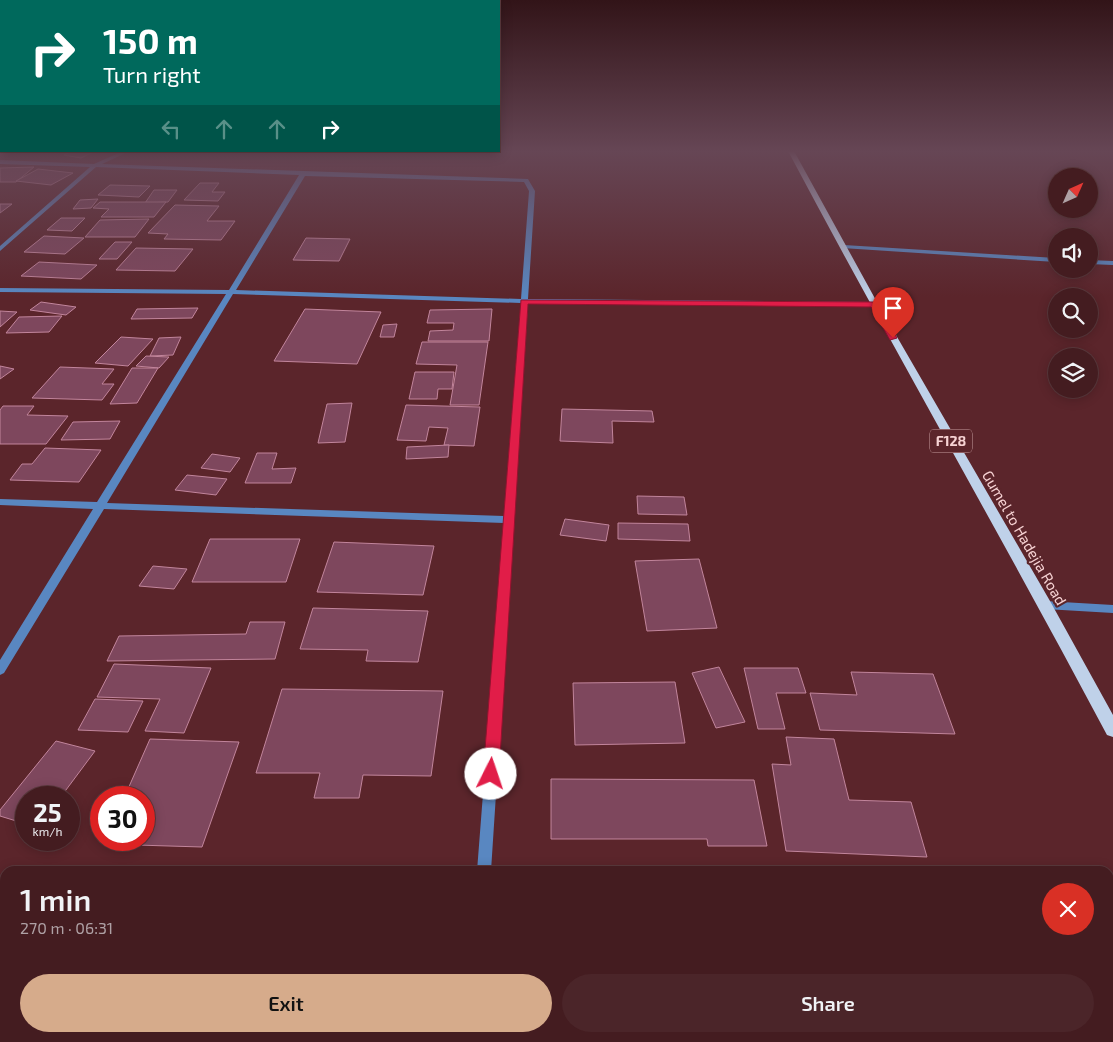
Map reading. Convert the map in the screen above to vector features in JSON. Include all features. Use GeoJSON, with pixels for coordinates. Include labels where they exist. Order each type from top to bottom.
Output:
{"type":"FeatureCollection","features":[{"type":"Feature","properties":{"kind":"main road","name":"Gumel to Hadejia Road"},"geometry":{"type":"LineString","coordinates":[[818,200],[874,304],[1113,730]]}},
{"type":"Feature","properties":{"kind":"street"},"geometry":{"type":"LineString","coordinates":[[0,249],[56,200]]}},
{"type":"Feature","properties":{"kind":"street"},"geometry":{"type":"LineString","coordinates":[[0,670],[287,200]]}},
{"type":"Feature","properties":{"kind":"street"},"geometry":{"type":"LineString","coordinates":[[484,866],[531,200]]}},
{"type":"Feature","properties":{"kind":"street"},"geometry":{"type":"LineString","coordinates":[[844,247],[1048,260]]}},
{"type":"Feature","properties":{"kind":"street"},"geometry":{"type":"LineString","coordinates":[[1098,262],[1113,263]]}},
{"type":"Feature","properties":{"kind":"street"},"geometry":{"type":"LineString","coordinates":[[0,290],[231,292],[524,301],[874,304]]}},
{"type":"Feature","properties":{"kind":"street"},"geometry":{"type":"LineString","coordinates":[[0,502],[509,520]]}},
{"type":"Feature","properties":{"kind":"street"},"geometry":{"type":"LineString","coordinates":[[1044,605],[1113,609]]}},
{"type":"Feature","properties":{"kind":"building"},"geometry":{"type":"Polygon","coordinates":[[[80,200],[98,200],[91,208],[73,209],[80,200]]]}},
{"type":"Feature","properties":{"kind":"building"},"geometry":{"type":"Polygon","coordinates":[[[147,200],[170,200],[168,202],[145,203],[147,200]]]}},
{"type":"Feature","properties":{"kind":"building"},"geometry":{"type":"Polygon","coordinates":[[[184,200],[219,200],[218,201],[184,200]]]}},
{"type":"Feature","properties":{"kind":"building"},"geometry":{"type":"Polygon","coordinates":[[[100,202],[166,202],[154,217],[101,217],[109,209],[93,208],[100,202]]]}},
{"type":"Feature","properties":{"kind":"building"},"geometry":{"type":"Polygon","coordinates":[[[0,204],[12,204],[0,213],[0,204]]]}},
{"type":"Feature","properties":{"kind":"building"},"geometry":{"type":"Polygon","coordinates":[[[175,205],[219,206],[207,221],[235,221],[221,240],[164,239],[168,234],[148,233],[175,205]]]}},
{"type":"Feature","properties":{"kind":"building"},"geometry":{"type":"Polygon","coordinates":[[[61,218],[85,218],[72,231],[47,230],[61,218]]]}},
{"type":"Feature","properties":{"kind":"building"},"geometry":{"type":"Polygon","coordinates":[[[149,219],[135,237],[85,237],[100,220],[149,219]]]}},
{"type":"Feature","properties":{"kind":"building"},"geometry":{"type":"Polygon","coordinates":[[[44,236],[84,238],[65,254],[24,252],[44,236]]]}},
{"type":"Feature","properties":{"kind":"building"},"geometry":{"type":"Polygon","coordinates":[[[306,238],[350,239],[339,261],[293,260],[306,238]]]}},
{"type":"Feature","properties":{"kind":"building"},"geometry":{"type":"Polygon","coordinates":[[[115,242],[132,242],[117,259],[99,259],[115,242]]]}},
{"type":"Feature","properties":{"kind":"building"},"geometry":{"type":"Polygon","coordinates":[[[136,248],[193,249],[175,271],[116,270],[136,248]]]}},
{"type":"Feature","properties":{"kind":"building"},"geometry":{"type":"Polygon","coordinates":[[[39,262],[97,265],[81,279],[21,276],[39,262]]]}},
{"type":"Feature","properties":{"kind":"building"},"geometry":{"type":"Polygon","coordinates":[[[41,302],[76,307],[66,315],[30,310],[41,302]]]}},
{"type":"Feature","properties":{"kind":"building"},"geometry":{"type":"Polygon","coordinates":[[[198,308],[192,318],[131,319],[137,309],[198,308]]]}},
{"type":"Feature","properties":{"kind":"building"},"geometry":{"type":"Polygon","coordinates":[[[305,309],[381,312],[357,364],[274,361],[305,309]]]}},
{"type":"Feature","properties":{"kind":"building"},"geometry":{"type":"Polygon","coordinates":[[[492,309],[489,341],[428,341],[430,331],[453,330],[454,323],[427,323],[430,310],[492,309]]]}},
{"type":"Feature","properties":{"kind":"building"},"geometry":{"type":"Polygon","coordinates":[[[0,311],[17,312],[0,327],[0,311]]]}},
{"type":"Feature","properties":{"kind":"building"},"geometry":{"type":"Polygon","coordinates":[[[62,316],[49,332],[6,333],[19,317],[62,316]]]}},
{"type":"Feature","properties":{"kind":"building"},"geometry":{"type":"Polygon","coordinates":[[[397,324],[394,337],[380,337],[383,325],[397,324]]]}},
{"type":"Feature","properties":{"kind":"building"},"geometry":{"type":"Polygon","coordinates":[[[121,337],[153,339],[128,366],[95,363],[121,337]]]}},
{"type":"Feature","properties":{"kind":"building"},"geometry":{"type":"Polygon","coordinates":[[[181,337],[173,355],[150,356],[159,338],[181,337]]]}},
{"type":"Feature","properties":{"kind":"building"},"geometry":{"type":"Polygon","coordinates":[[[422,342],[488,342],[479,405],[450,405],[457,365],[416,364],[422,342]]]}},
{"type":"Feature","properties":{"kind":"building"},"geometry":{"type":"Polygon","coordinates":[[[146,356],[169,357],[159,368],[136,366],[146,356]]]}},
{"type":"Feature","properties":{"kind":"building"},"geometry":{"type":"Polygon","coordinates":[[[0,366],[14,369],[0,379],[0,366]]]}},
{"type":"Feature","properties":{"kind":"building"},"geometry":{"type":"Polygon","coordinates":[[[60,367],[114,369],[102,384],[114,384],[102,400],[32,398],[60,367]]]}},
{"type":"Feature","properties":{"kind":"building"},"geometry":{"type":"Polygon","coordinates":[[[132,368],[158,368],[137,403],[110,404],[132,368]]]}},
{"type":"Feature","properties":{"kind":"building"},"geometry":{"type":"Polygon","coordinates":[[[415,372],[454,372],[452,389],[438,389],[437,399],[409,399],[415,372]]]}},
{"type":"Feature","properties":{"kind":"building"},"geometry":{"type":"Polygon","coordinates":[[[352,403],[345,442],[318,443],[327,404],[352,403]]]}},
{"type":"Feature","properties":{"kind":"building"},"geometry":{"type":"Polygon","coordinates":[[[406,405],[480,407],[474,446],[444,445],[448,428],[429,427],[426,441],[397,440],[406,405]]]}},
{"type":"Feature","properties":{"kind":"building"},"geometry":{"type":"Polygon","coordinates":[[[3,406],[34,406],[27,415],[68,416],[46,444],[0,444],[0,410],[3,406]]]}},
{"type":"Feature","properties":{"kind":"building"},"geometry":{"type":"Polygon","coordinates":[[[562,409],[652,411],[654,422],[612,421],[613,443],[560,441],[562,409]]]}},
{"type":"Feature","properties":{"kind":"building"},"geometry":{"type":"Polygon","coordinates":[[[120,421],[110,439],[61,440],[73,422],[120,421]]]}},
{"type":"Feature","properties":{"kind":"building"},"geometry":{"type":"Polygon","coordinates":[[[449,445],[448,457],[406,459],[407,447],[449,445]]]}},
{"type":"Feature","properties":{"kind":"building"},"geometry":{"type":"Polygon","coordinates":[[[45,448],[101,450],[79,482],[10,480],[22,464],[32,464],[45,448]]]}},
{"type":"Feature","properties":{"kind":"building"},"geometry":{"type":"Polygon","coordinates":[[[257,453],[277,453],[272,469],[296,468],[291,483],[245,483],[257,453]]]}},
{"type":"Feature","properties":{"kind":"building"},"geometry":{"type":"Polygon","coordinates":[[[212,454],[240,458],[230,472],[201,468],[212,454]]]}},
{"type":"Feature","properties":{"kind":"building"},"geometry":{"type":"Polygon","coordinates":[[[187,475],[227,479],[216,495],[175,490],[187,475]]]}},
{"type":"Feature","properties":{"kind":"building"},"geometry":{"type":"Polygon","coordinates":[[[637,496],[684,497],[687,515],[638,514],[637,496]]]}},
{"type":"Feature","properties":{"kind":"building"},"geometry":{"type":"Polygon","coordinates":[[[565,519],[609,525],[606,541],[560,535],[565,519]]]}},
{"type":"Feature","properties":{"kind":"building"},"geometry":{"type":"Polygon","coordinates":[[[618,523],[688,524],[690,541],[618,539],[618,523]]]}},
{"type":"Feature","properties":{"kind":"building"},"geometry":{"type":"Polygon","coordinates":[[[210,539],[300,539],[286,582],[192,582],[210,539]]]}},
{"type":"Feature","properties":{"kind":"building"},"geometry":{"type":"Polygon","coordinates":[[[334,542],[434,546],[423,595],[317,592],[334,542]]]}},
{"type":"Feature","properties":{"kind":"building"},"geometry":{"type":"Polygon","coordinates":[[[699,559],[717,628],[647,631],[635,561],[699,559]]]}},
{"type":"Feature","properties":{"kind":"building"},"geometry":{"type":"Polygon","coordinates":[[[153,566],[187,569],[174,589],[139,586],[153,566]]]}},
{"type":"Feature","properties":{"kind":"building"},"geometry":{"type":"Polygon","coordinates":[[[313,608],[428,611],[418,662],[366,661],[368,650],[300,649],[313,608]]]}},
{"type":"Feature","properties":{"kind":"building"},"geometry":{"type":"Polygon","coordinates":[[[250,622],[285,622],[275,659],[107,661],[119,636],[246,634],[250,622]]]}},
{"type":"Feature","properties":{"kind":"building"},"geometry":{"type":"Polygon","coordinates":[[[114,664],[211,668],[184,733],[145,731],[160,699],[97,697],[114,664]]]}},
{"type":"Feature","properties":{"kind":"building"},"geometry":{"type":"Polygon","coordinates":[[[719,667],[745,722],[716,728],[692,673],[719,667]]]}},
{"type":"Feature","properties":{"kind":"building"},"geometry":{"type":"Polygon","coordinates":[[[744,668],[798,668],[806,693],[776,693],[785,729],[758,729],[744,668]]]}},
{"type":"Feature","properties":{"kind":"building"},"geometry":{"type":"Polygon","coordinates":[[[851,672],[933,674],[955,734],[820,730],[810,693],[857,695],[851,672]]]}},
{"type":"Feature","properties":{"kind":"building"},"geometry":{"type":"Polygon","coordinates":[[[675,682],[685,743],[575,745],[573,683],[675,682]]]}},
{"type":"Feature","properties":{"kind":"building"},"geometry":{"type":"Polygon","coordinates":[[[282,689],[443,691],[431,776],[363,775],[359,798],[314,798],[320,773],[256,773],[282,689]]]}},
{"type":"Feature","properties":{"kind":"building"},"geometry":{"type":"Polygon","coordinates":[[[95,699],[143,701],[128,732],[78,730],[95,699]]]}},
{"type":"Feature","properties":{"kind":"building"},"geometry":{"type":"Polygon","coordinates":[[[786,737],[834,739],[849,800],[911,802],[927,857],[786,851],[772,764],[791,765],[786,737]]]}},
{"type":"Feature","properties":{"kind":"building"},"geometry":{"type":"Polygon","coordinates":[[[150,739],[239,742],[202,847],[155,846],[155,786],[129,786],[150,739]]]}},
{"type":"Feature","properties":{"kind":"building"},"geometry":{"type":"Polygon","coordinates":[[[56,741],[95,751],[69,786],[19,786],[56,741]]]}},
{"type":"Feature","properties":{"kind":"building"},"geometry":{"type":"Polygon","coordinates":[[[551,779],[754,780],[767,846],[708,846],[707,839],[551,839],[551,779]]]}},
{"type":"Feature","properties":{"kind":"building"},"geometry":{"type":"Polygon","coordinates":[[[15,792],[15,821],[0,816],[0,810],[15,792]]]}},
{"type":"Feature","properties":{"kind":"route"},"geometry":{"type":"LineString","coordinates":[[491,774],[524,301],[874,304],[893,338]]}}]}
